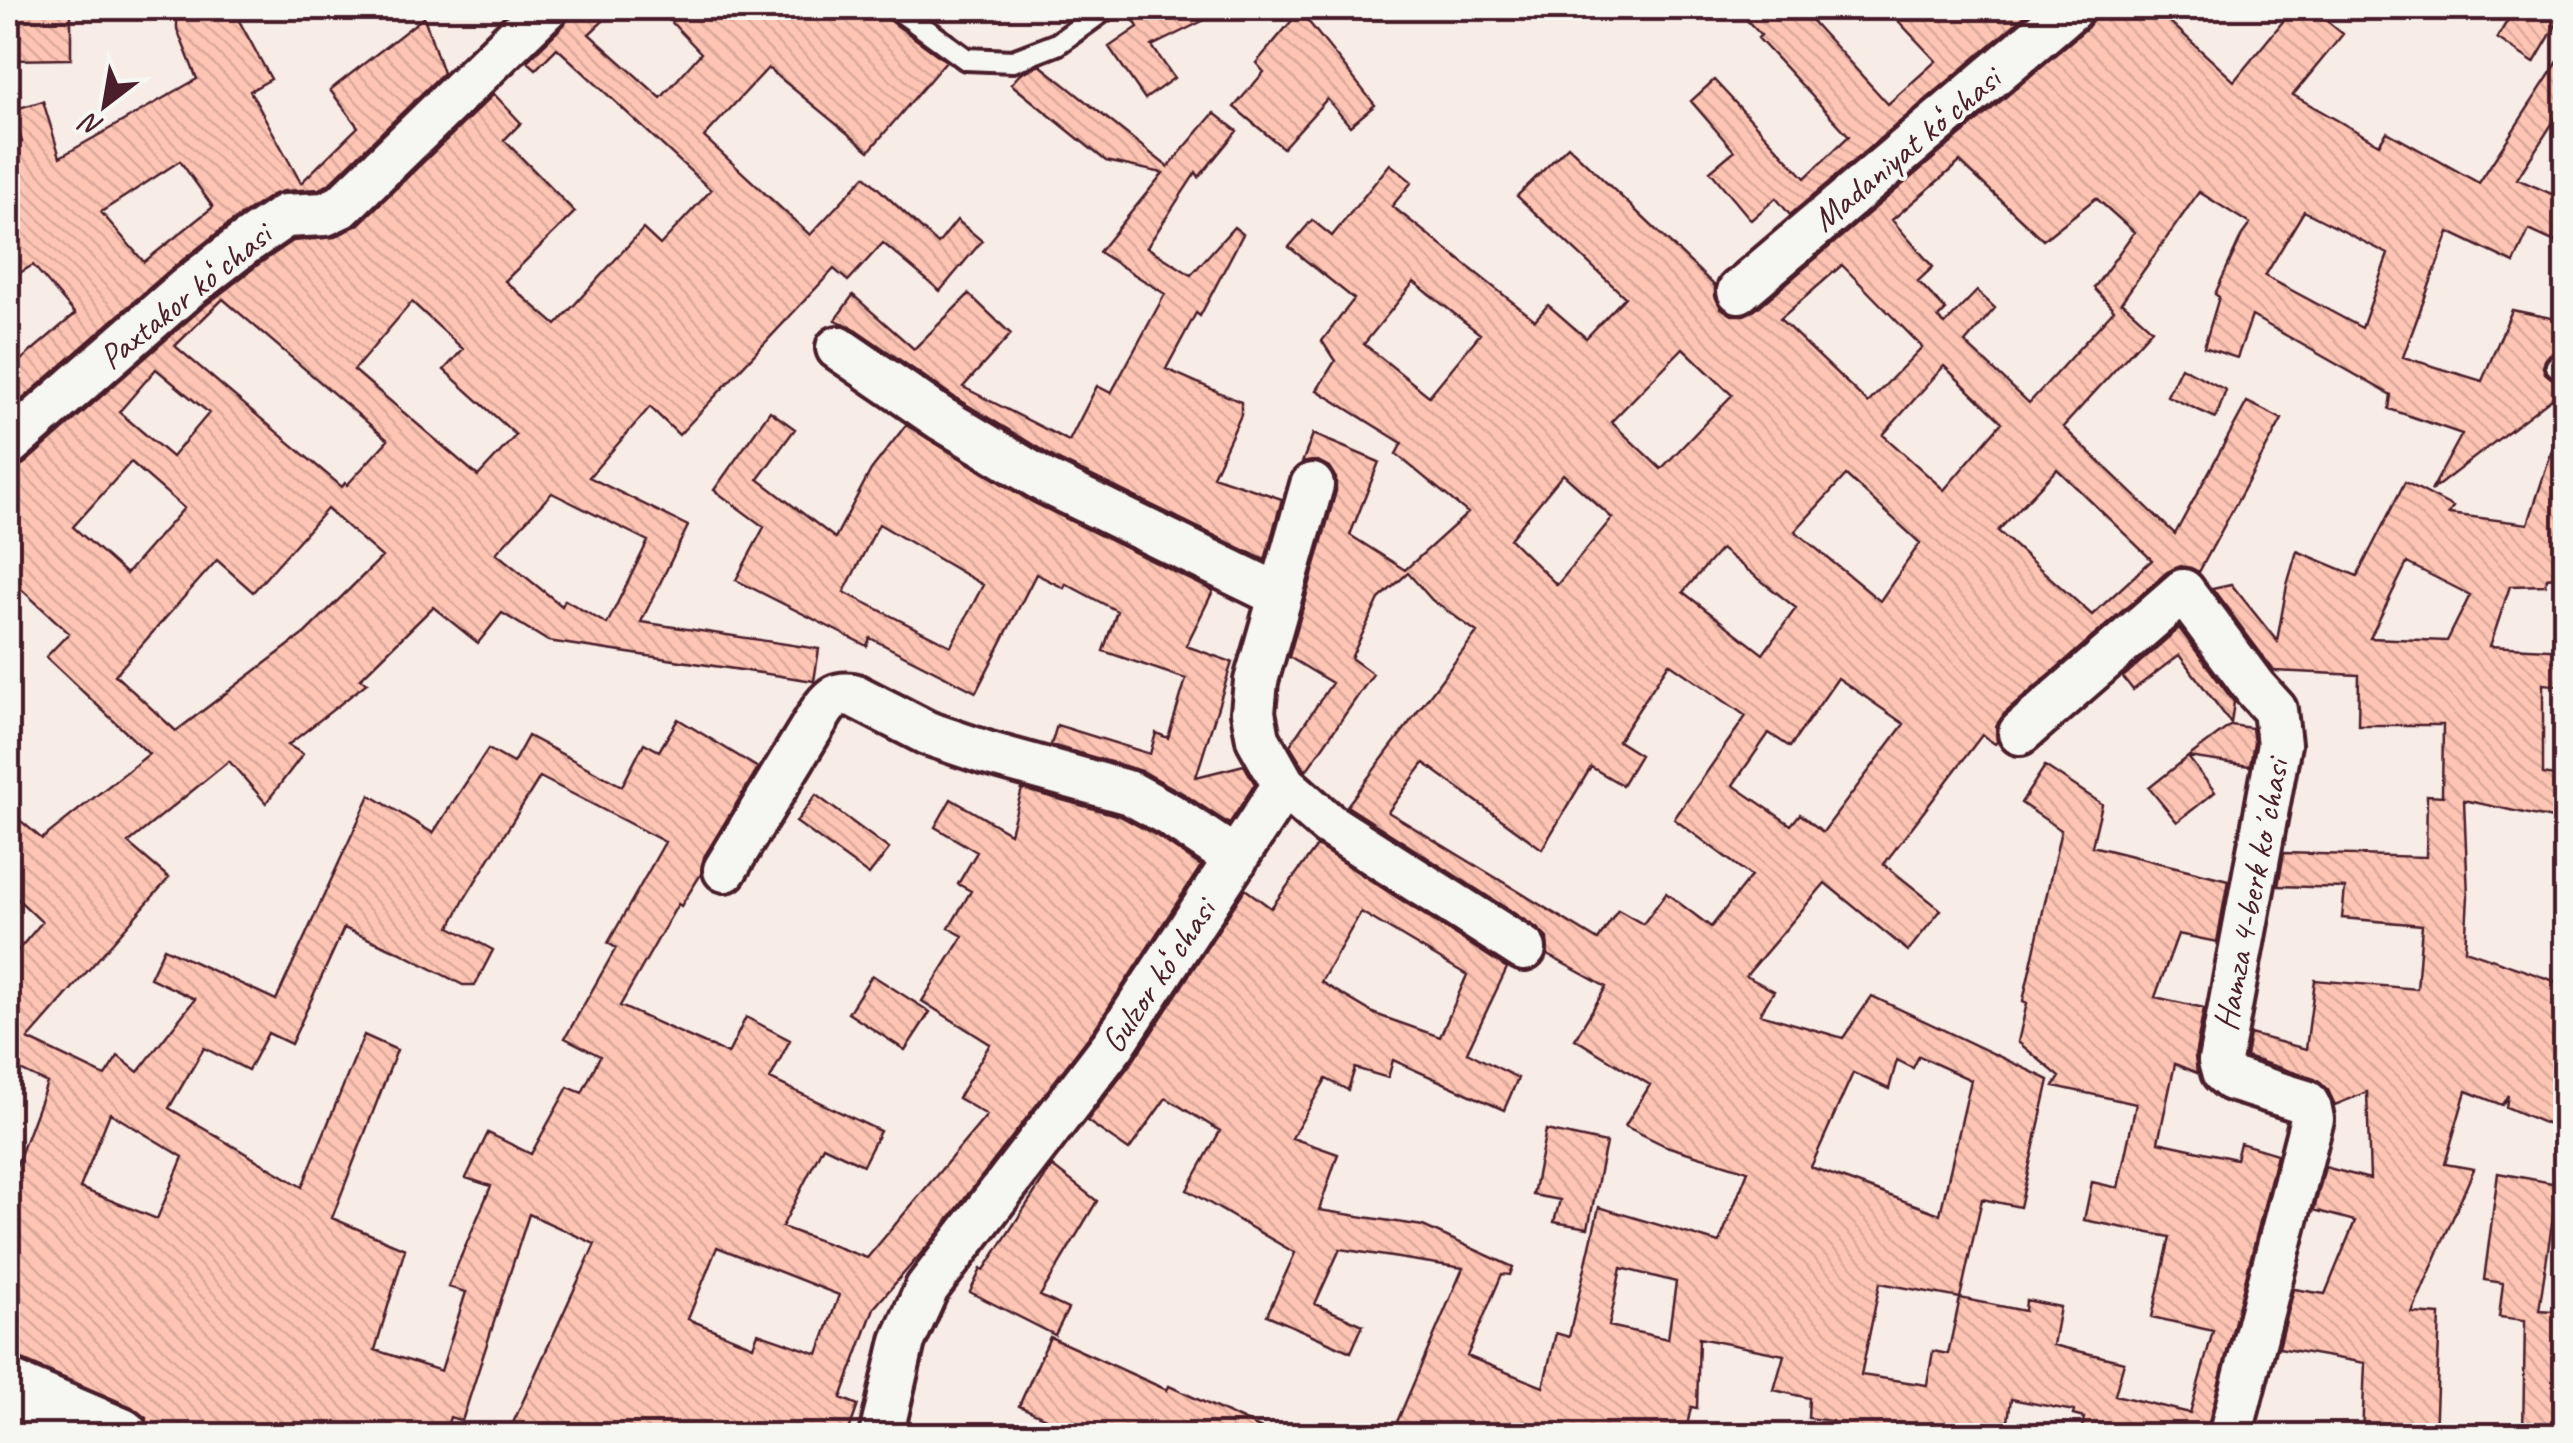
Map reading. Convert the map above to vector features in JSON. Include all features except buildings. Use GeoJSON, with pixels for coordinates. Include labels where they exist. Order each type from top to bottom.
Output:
{"type":"FeatureCollection","features":[{"type":"Feature","properties":{"kind":"street","name":"Paxtakor koʻchasi"},"geometry":{"type":"LineString","coordinates":[[8,445],[186,289],[244,244],[285,216],[325,214],[342,206],[546,8]]}},
{"type":"Feature","properties":{"kind":"street","name":"Madaniyat koʻchasi"},"geometry":{"type":"LineString","coordinates":[[1739,291],[2072,8]]}},
{"type":"Feature","properties":{"kind":"street"},"geometry":{"type":"LineString","coordinates":[[838,348],[940,418],[1044,480],[1279,594]]}},
{"type":"Feature","properties":{"kind":"street"},"geometry":{"type":"LineString","coordinates":[[1312,485],[1256,682],[1254,712],[1258,739],[1284,785],[1328,824],[1524,949]]}},
{"type":"Feature","properties":{"kind":"street","name":"Hamza 4-berk koʼchasi"},"geometry":{"type":"LineString","coordinates":[[2020,733],[2183,592],[2276,710],[2280,744],[2220,1061],[2231,1080],[2306,1102],[2312,1120],[2230,1436]]}},
{"type":"Feature","properties":{"kind":"street"},"geometry":{"type":"LineString","coordinates":[[725,870],[822,710],[840,693],[853,695],[956,743],[1130,792],[1236,859]]}},
{"type":"Feature","properties":{"kind":"street","name":"Gulzor koʻchasi"},"geometry":{"type":"LineString","coordinates":[[880,1436],[903,1340],[927,1288],[1114,1044],[1284,785]]}},
{"type":"Feature","properties":{"kind":"street"},"geometry":{"type":"LineString","coordinates":[[8,1388],[120,1436]]}},
{"type":"Feature","properties":{"kind":"lane"},"geometry":{"type":"LineString","coordinates":[[896,8],[966,59],[1013,61],[1057,44],[1107,8]]}}]}
